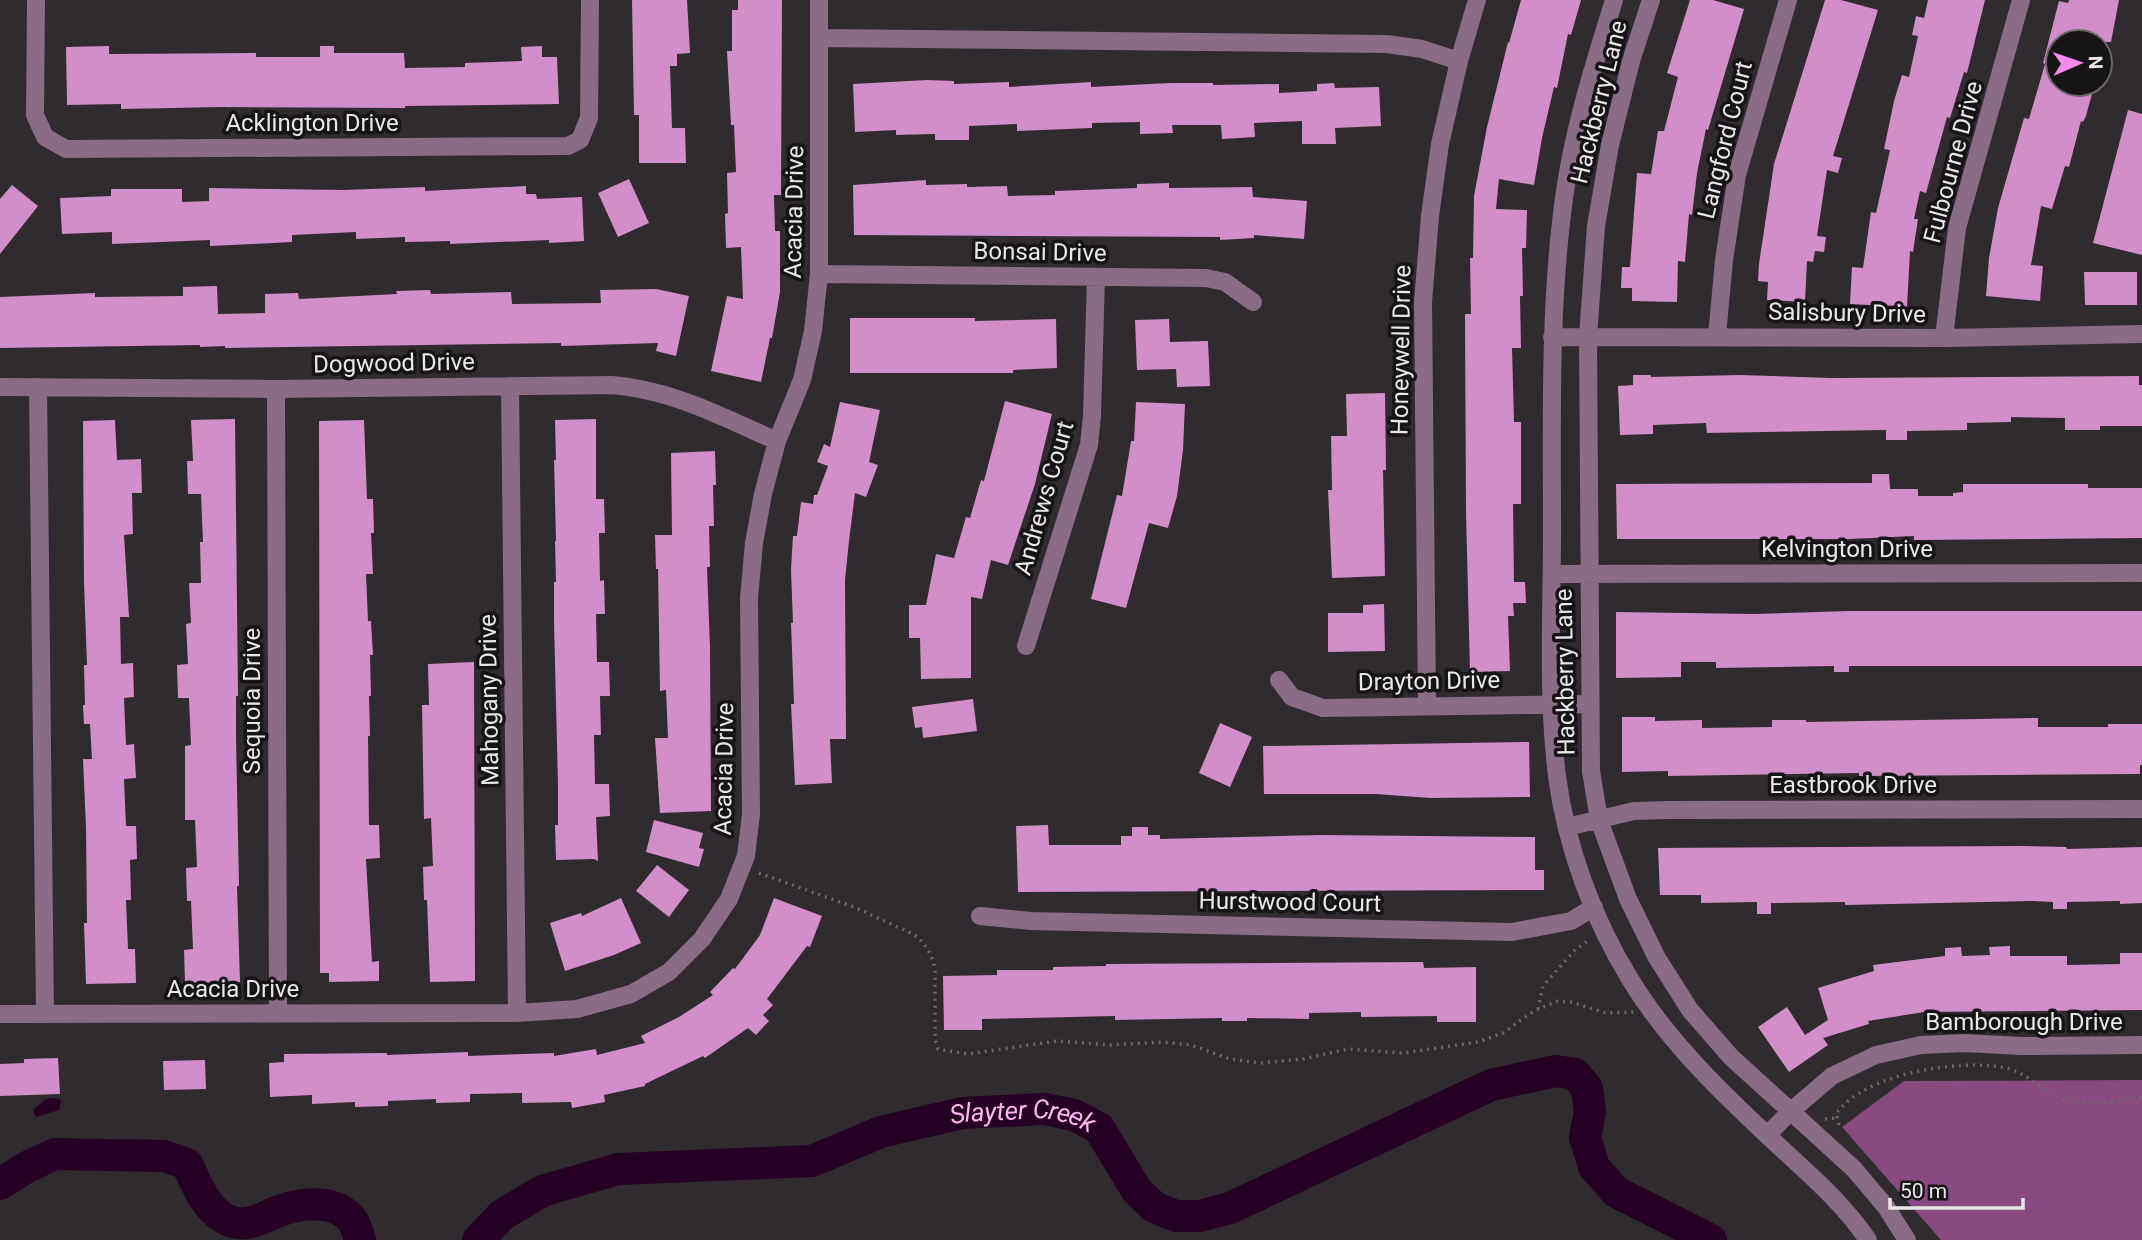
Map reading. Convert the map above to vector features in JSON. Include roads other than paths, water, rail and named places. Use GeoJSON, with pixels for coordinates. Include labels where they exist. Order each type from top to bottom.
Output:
{"type":"FeatureCollection","features":[{"type":"Feature","properties":{"kind":"street","name":"Acklington Drive"},"geometry":{"type":"LineString","coordinates":[[36,0],[36,115],[45,137],[66,149],[568,146],[580,140],[589,118],[590,0]]}},
{"type":"Feature","properties":{"kind":"street","name":"Acacia Drive"},"geometry":{"type":"LineString","coordinates":[[0,1014],[517,1013],[577,1009],[632,994],[669,972],[702,939],[729,899],[746,856],[751,814],[749,598],[754,543],[777,441],[802,380],[813,331],[819,274],[819,0]]}},
{"type":"Feature","properties":{"kind":"street","name":"Honeywell Drive"},"geometry":{"type":"LineString","coordinates":[[1427,706],[1423,302],[1430,216],[1440,144],[1459,61],[1477,0]]}},
{"type":"Feature","properties":{"kind":"street","name":"Hackberry Lane"},"geometry":{"type":"LineString","coordinates":[[1614,0],[1578,125],[1564,197],[1552,337],[1552,704],[1557,775],[1567,827],[1594,907],[1629,977],[1659,1023],[1702,1072],[1829,1192],[1868,1240]]}},
{"type":"Feature","properties":{"kind":"street","name":"Hackberry Lane"},"geometry":{"type":"LineString","coordinates":[[1651,0],[1631,61],[1610,145],[1596,226],[1588,337],[1591,771],[1599,820],[1628,899],[1657,958],[1690,1010],[1731,1057],[1854,1169],[1886,1207],[1907,1240]]}},
{"type":"Feature","properties":{"kind":"street","name":"Langford Court"},"geometry":{"type":"LineString","coordinates":[[1717,336],[1724,260],[1737,175],[1788,0]]}},
{"type":"Feature","properties":{"kind":"street","name":"Fulbourne Drive"},"geometry":{"type":"LineString","coordinates":[[1944,338],[1957,228],[2021,0]]}},
{"type":"Feature","properties":{"kind":"street"},"geometry":{"type":"LineString","coordinates":[[819,37],[1387,44],[1422,49],[1459,61]]}},
{"type":"Feature","properties":{"kind":"street","name":"Bonsai Drive"},"geometry":{"type":"LineString","coordinates":[[819,274],[1206,278],[1225,282],[1254,302]]}},
{"type":"Feature","properties":{"kind":"street","name":"Andrews Court"},"geometry":{"type":"LineString","coordinates":[[1026,646],[1088,445],[1092,416],[1096,277]]}},
{"type":"Feature","properties":{"kind":"street","name":"Salisbury Drive"},"geometry":{"type":"LineString","coordinates":[[1552,337],[1944,338],[2142,334]]}},
{"type":"Feature","properties":{"kind":"street","name":"Dogwood Drive"},"geometry":{"type":"LineString","coordinates":[[0,387],[612,385],[640,387],[672,395],[777,441]]}},
{"type":"Feature","properties":{"kind":"street","name":"Mahogany Drive"},"geometry":{"type":"LineString","coordinates":[[510,386],[517,1013]]}},
{"type":"Feature","properties":{"kind":"street"},"geometry":{"type":"LineString","coordinates":[[38,387],[45,1014]]}},
{"type":"Feature","properties":{"kind":"street","name":"Sequoia Drive"},"geometry":{"type":"LineString","coordinates":[[276,388],[278,1013]]}},
{"type":"Feature","properties":{"kind":"street","name":"Kelvington Drive"},"geometry":{"type":"LineString","coordinates":[[1552,574],[2142,573]]}},
{"type":"Feature","properties":{"kind":"street","name":"Drayton Drive"},"geometry":{"type":"LineString","coordinates":[[1279,680],[1293,697],[1323,708],[1590,704]]}},
{"type":"Feature","properties":{"kind":"street","name":"Eastbrook Drive"},"geometry":{"type":"LineString","coordinates":[[1567,827],[1634,811],[2142,809]]}},
{"type":"Feature","properties":{"kind":"street","name":"Hurstwood Court"},"geometry":{"type":"LineString","coordinates":[[980,916],[1031,921],[1512,932],[1571,921],[1594,907]]}},
{"type":"Feature","properties":{"kind":"street","name":"Bamborough Drive"},"geometry":{"type":"LineString","coordinates":[[1767,1135],[1832,1076],[1876,1055],[1922,1045],[1964,1043],[2021,1046],[2142,1045]]}},
{"type":"Feature","properties":{"kind":"waterway","name":"Slayter Creek"},"geometry":{"type":"LineString","coordinates":[[478,1240],[502,1215],[542,1191],[618,1169],[812,1161],[881,1132],[962,1113],[1044,1109],[1074,1115],[1099,1128],[1137,1191],[1154,1207],[1176,1216],[1200,1216],[1230,1208],[1491,1085],[1556,1071],[1575,1074],[1587,1088],[1590,1112],[1585,1137],[1594,1167],[1616,1192],[1711,1240]]}},
{"type":"Feature","properties":{"kind":"waterway","name":"Slayter Creek"},"geometry":{"type":"LineString","coordinates":[[0,1184],[55,1154],[164,1156],[187,1164],[205,1200],[216,1212],[230,1221],[253,1222],[291,1207],[320,1204],[346,1214],[353,1222],[360,1240]]}}]}
